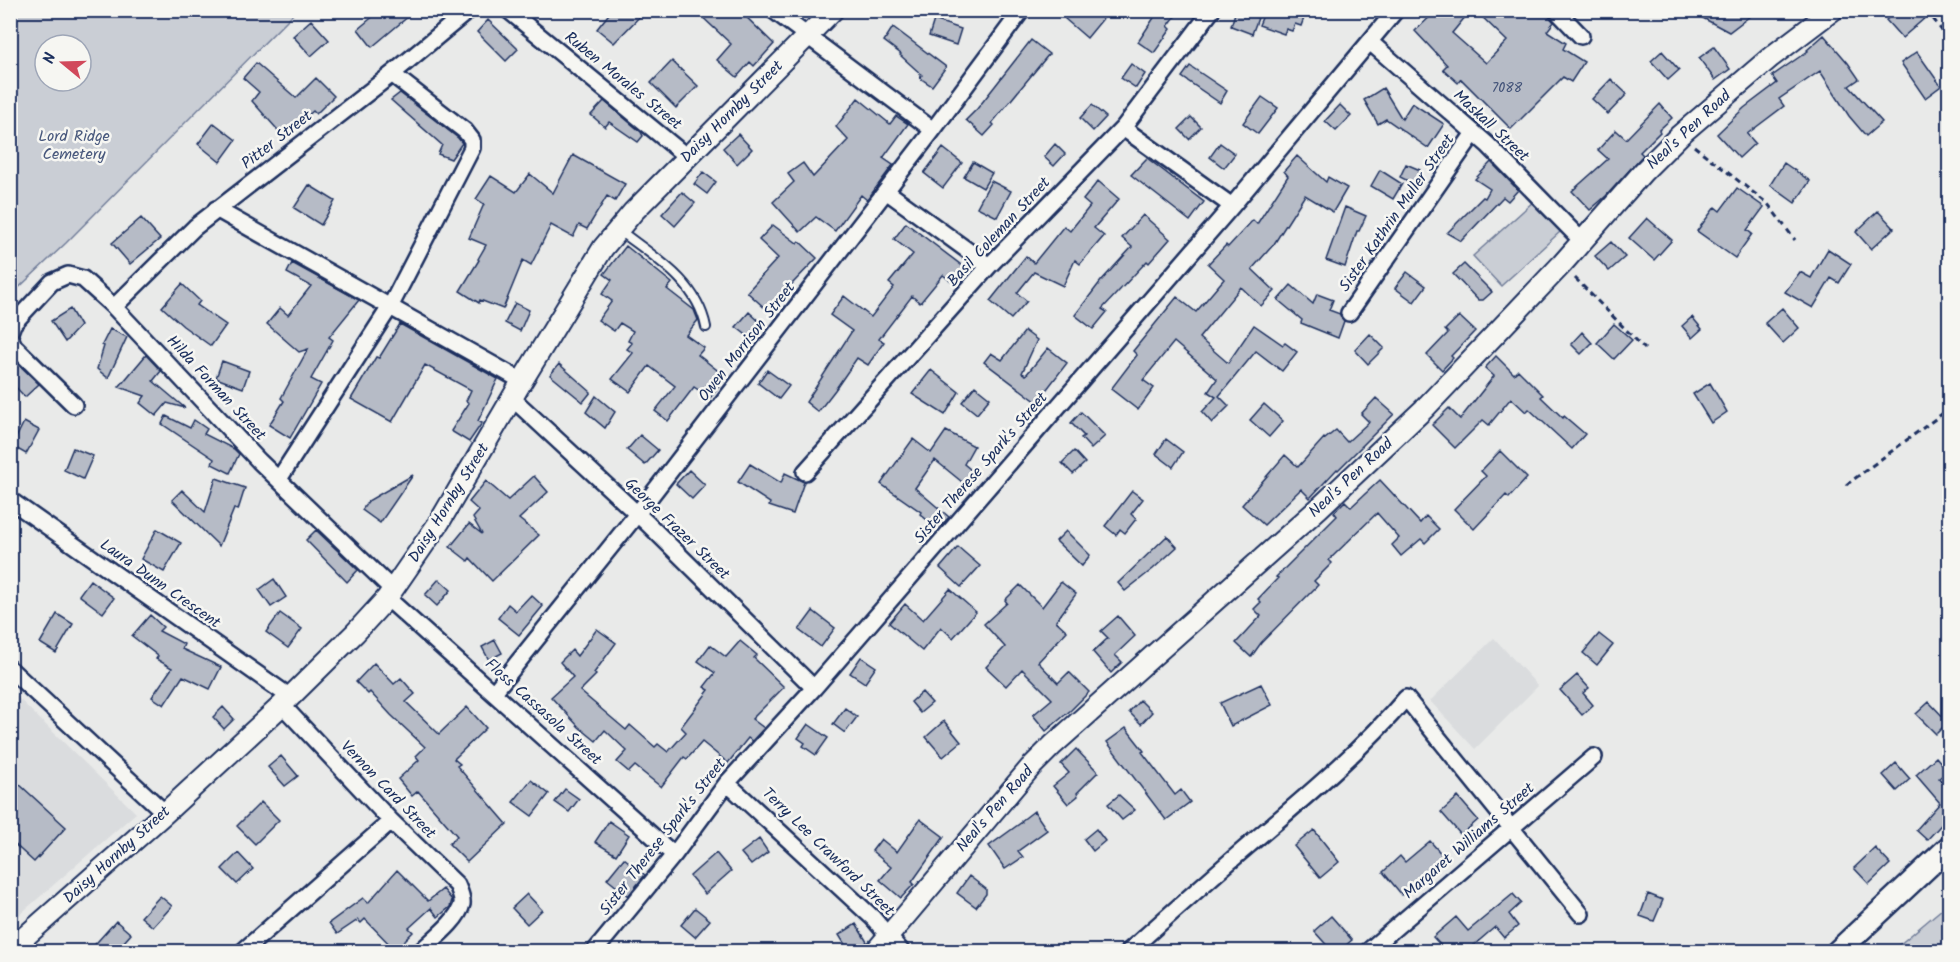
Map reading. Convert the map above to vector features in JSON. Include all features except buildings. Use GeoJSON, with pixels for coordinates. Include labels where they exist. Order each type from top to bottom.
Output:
{"type":"FeatureCollection","features":[{"type":"Feature","properties":{"kind":"main road"},"geometry":{"type":"LineString","coordinates":[[1837,951],[1950,846]]}},
{"type":"Feature","properties":{"kind":"street","name":"Pitter Street"},"geometry":{"type":"LineString","coordinates":[[114,307],[216,209],[392,74],[469,10]]}},
{"type":"Feature","properties":{"kind":"street","name":"Ruben Morales Street"},"geometry":{"type":"LineString","coordinates":[[508,10],[687,157]]}},
{"type":"Feature","properties":{"kind":"street"},"geometry":{"type":"LineString","coordinates":[[773,10],[933,130]]}},
{"type":"Feature","properties":{"kind":"street","name":"Daisy Hornby Street"},"geometry":{"type":"LineString","coordinates":[[10,950],[165,813],[356,633],[390,594],[440,521],[603,248],[617,229],[833,10]]}},
{"type":"Feature","properties":{"kind":"street","name":"Owen Morrison Street"},"geometry":{"type":"LineString","coordinates":[[494,692],[637,514],[933,130],[1022,10]]}},
{"type":"Feature","properties":{"kind":"street","name":"Basil Coleman Street"},"geometry":{"type":"LineString","coordinates":[[805,472],[989,266],[1123,128],[1212,10]]}},
{"type":"Feature","properties":{"kind":"street","name":"Sister Therese Spark's Street"},"geometry":{"type":"LineString","coordinates":[[594,951],[674,855],[727,783],[813,688],[1232,206],[1396,10]]}},
{"type":"Feature","properties":{"kind":"street"},"geometry":{"type":"LineString","coordinates":[[1556,10],[1581,36]]}},
{"type":"Feature","properties":{"kind":"street","name":"Neal's Pen Road"},"geometry":{"type":"LineString","coordinates":[[875,951],[1037,760],[1424,409],[1562,264],[1643,172],[1680,135],[1771,57],[1833,10]]}},
{"type":"Feature","properties":{"kind":"street","name":"Maskall Street"},"geometry":{"type":"LineString","coordinates":[[1370,42],[1474,133],[1582,242]]}},
{"type":"Feature","properties":{"kind":"street"},"geometry":{"type":"LineString","coordinates":[[279,479],[390,307],[472,148],[472,140],[465,131],[392,74]]}},
{"type":"Feature","properties":{"kind":"street"},"geometry":{"type":"LineString","coordinates":[[1123,128],[1232,206]]}},
{"type":"Feature","properties":{"kind":"street","name":"Sister Kathrin Muller Street"},"geometry":{"type":"LineString","coordinates":[[1348,313],[1474,133]]}},
{"type":"Feature","properties":{"kind":"street"},"geometry":{"type":"LineString","coordinates":[[886,191],[989,266]]}},
{"type":"Feature","properties":{"kind":"street","name":"George Frazer Street"},"geometry":{"type":"LineString","coordinates":[[216,209],[390,307],[517,390],[637,514],[813,688]]}},
{"type":"Feature","properties":{"kind":"street","name":"Hilda Forman Street"},"geometry":{"type":"LineString","coordinates":[[10,332],[13,324],[52,282],[68,275],[83,279],[114,307],[390,594]]}},
{"type":"Feature","properties":{"kind":"street"},"geometry":{"type":"LineString","coordinates":[[10,337],[14,346],[74,405]]}},
{"type":"Feature","properties":{"kind":"street","name":"Laura Dunn Crescent"},"geometry":{"type":"LineString","coordinates":[[10,500],[286,701]]}},
{"type":"Feature","properties":{"kind":"street","name":"Floss Cassasola Street"},"geometry":{"type":"LineString","coordinates":[[390,594],[674,855]]}},
{"type":"Feature","properties":{"kind":"street"},"geometry":{"type":"LineString","coordinates":[[10,669],[165,813]]}},
{"type":"Feature","properties":{"kind":"street"},"geometry":{"type":"LineString","coordinates":[[1128,951],[1339,769],[1406,698],[1581,914]]}},
{"type":"Feature","properties":{"kind":"street","name":"Vernon Card Street"},"geometry":{"type":"LineString","coordinates":[[286,701],[391,821],[457,885],[461,893],[462,904],[448,926],[420,951]]}},
{"type":"Feature","properties":{"kind":"street","name":"Margaret Williams Street"},"geometry":{"type":"LineString","coordinates":[[1367,951],[1594,757]]}},
{"type":"Feature","properties":{"kind":"street","name":"Terry Lee Crawford Street"},"geometry":{"type":"LineString","coordinates":[[727,783],[873,918],[902,951]]}},
{"type":"Feature","properties":{"kind":"street"},"geometry":{"type":"LineString","coordinates":[[242,951],[391,821]]}},
{"type":"Feature","properties":{"kind":"lane"},"geometry":{"type":"LineString","coordinates":[[617,229],[683,280],[703,311],[706,327]]}},
{"type":"Feature","properties":{"kind":"path"},"geometry":{"type":"LineString","coordinates":[[1927,10],[1950,42]]}},
{"type":"Feature","properties":{"kind":"path"},"geometry":{"type":"LineString","coordinates":[[1680,135],[1768,204],[1795,240]]}},
{"type":"Feature","properties":{"kind":"path"},"geometry":{"type":"LineString","coordinates":[[1562,264],[1645,349]]}},
{"type":"Feature","properties":{"kind":"path"},"geometry":{"type":"LineString","coordinates":[[1846,485],[1950,408]]}},
{"type":"Feature","properties":{"kind":"shaded area"},"geometry":{"type":"Polygon","coordinates":[[[1494,638],[1538,686],[1475,749],[1430,701],[1494,638]]]}},
{"type":"Feature","properties":{"kind":"shaded area"},"geometry":{"type":"Polygon","coordinates":[[[10,690],[136,813],[11,922],[10,922],[10,690]]]}},
{"type":"Feature","properties":{"kind":"green space","name":"Lord Ridge Cemetery"},"geometry":{"type":"Polygon","coordinates":[[[11,10],[296,10],[296,11],[66,243],[11,295],[11,10]]]}},
{"type":"Feature","properties":{"kind":"green space"},"geometry":{"type":"Polygon","coordinates":[[[1534,201],[1561,231],[1501,286],[1473,256],[1534,201]]]}},
{"type":"Feature","properties":{"kind":"green space"},"geometry":{"type":"Polygon","coordinates":[[[1949,903],[1949,951],[1892,951],[1949,903]]]}}]}
